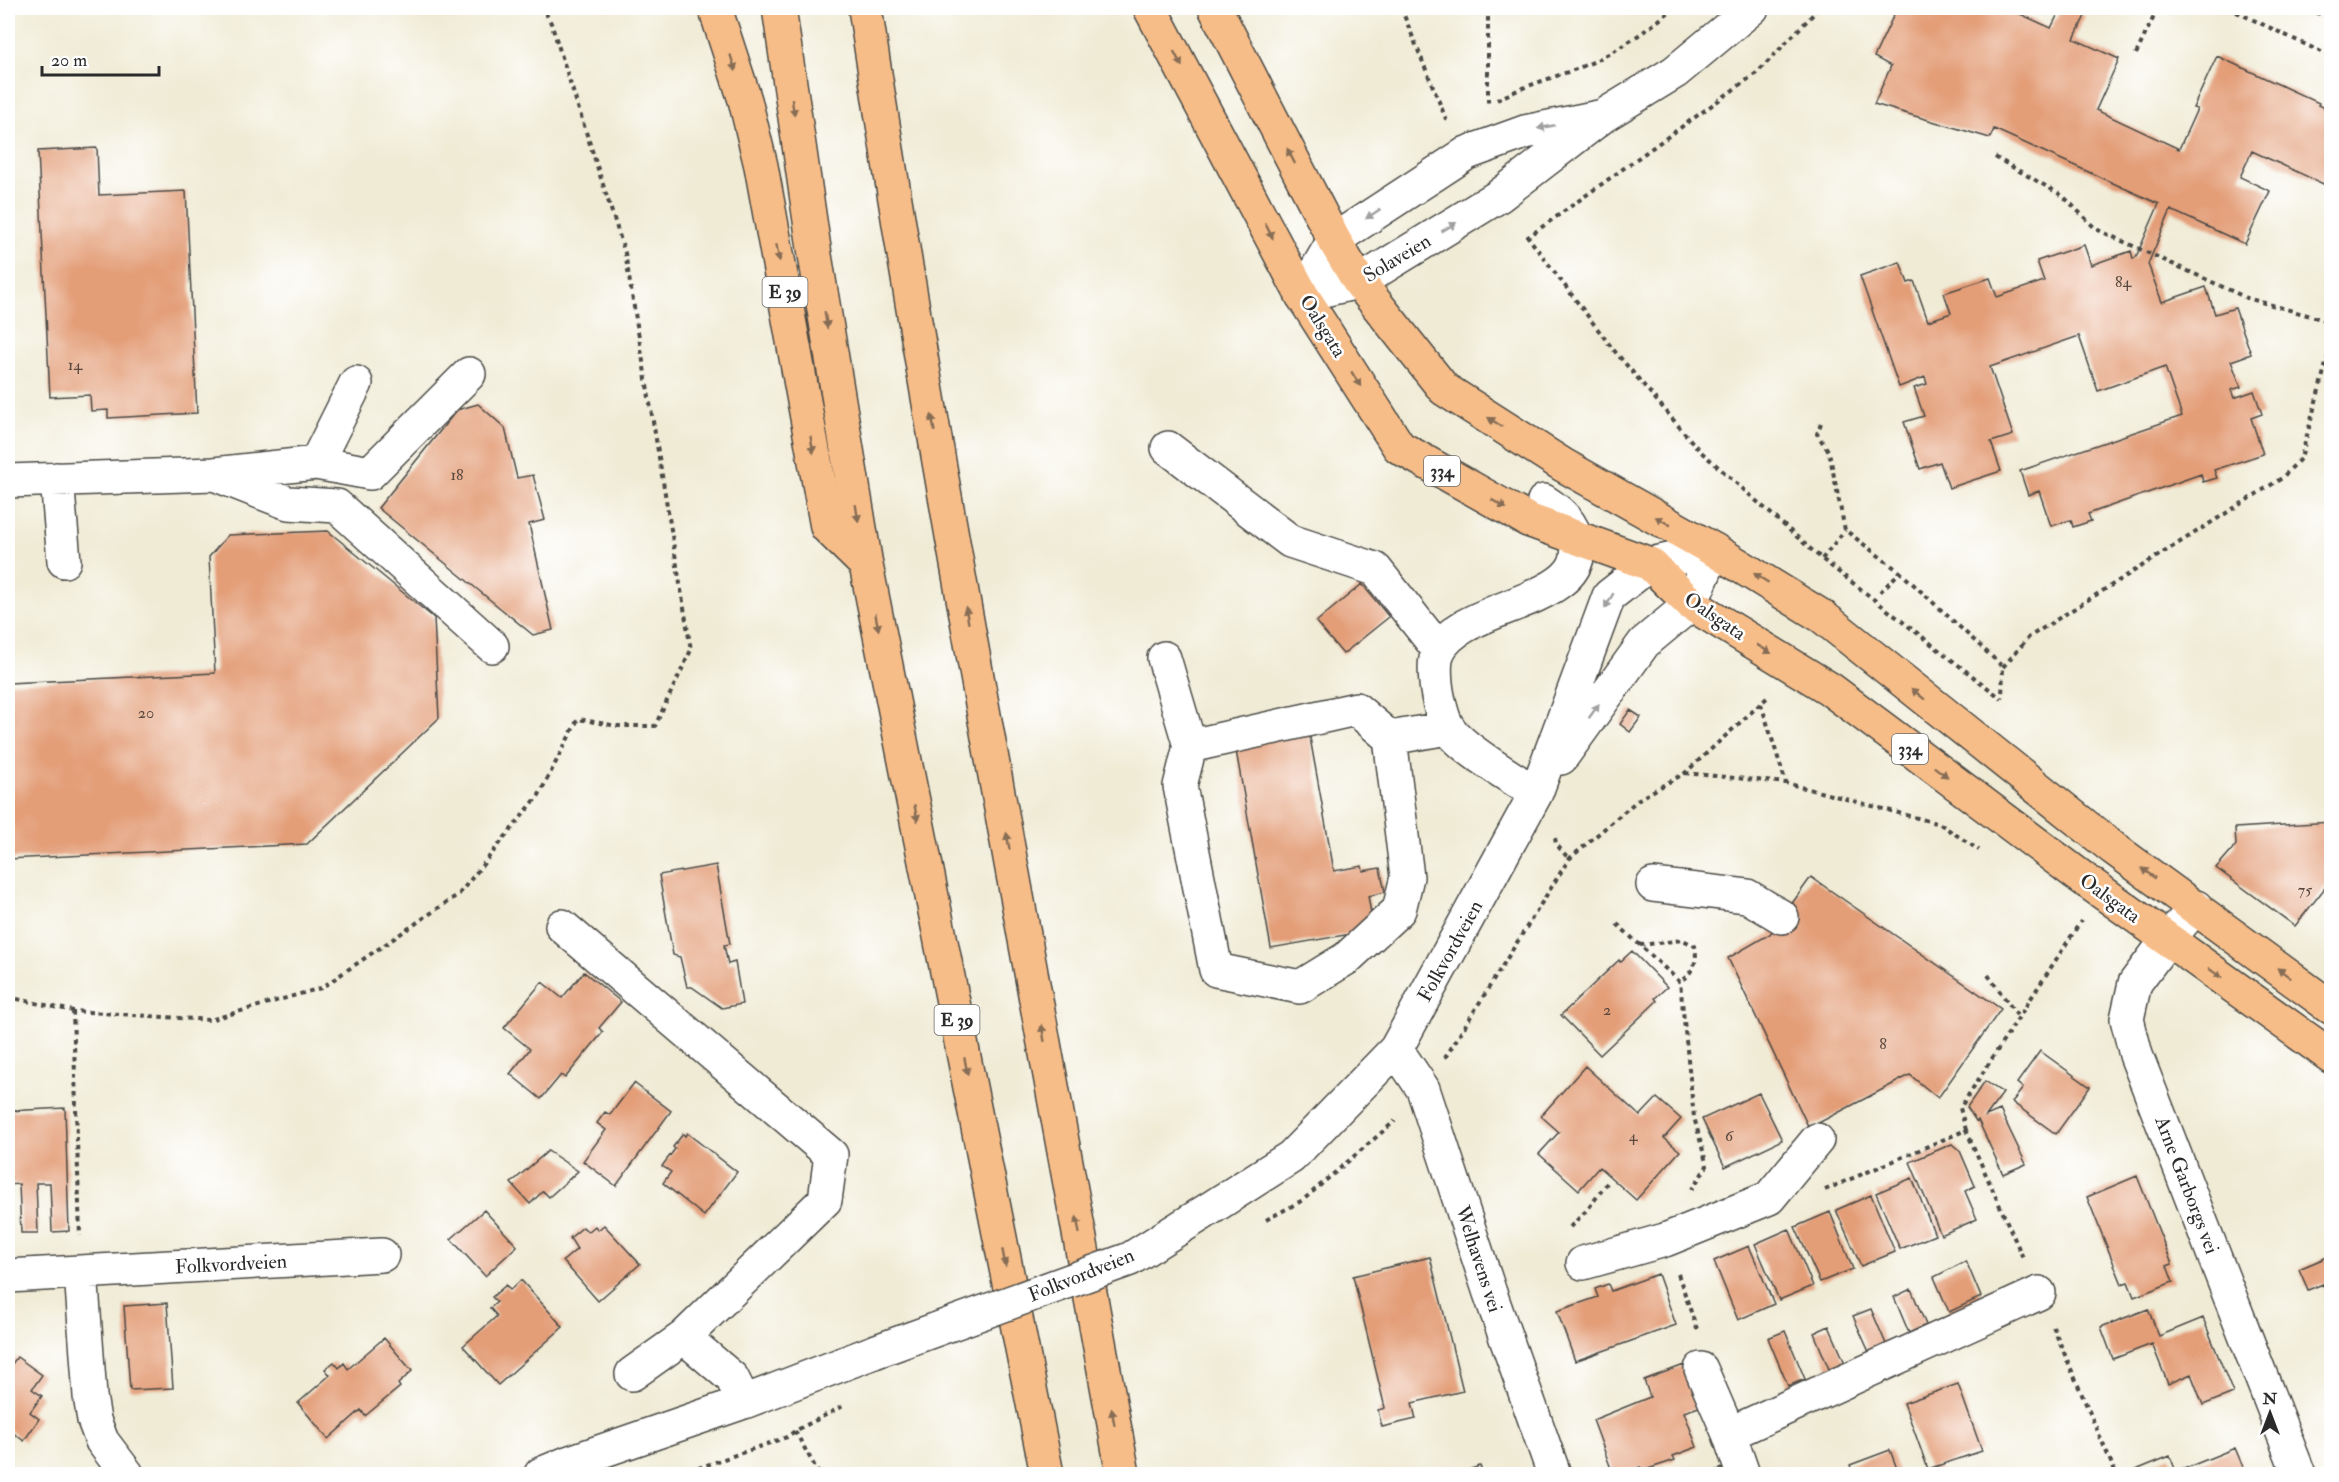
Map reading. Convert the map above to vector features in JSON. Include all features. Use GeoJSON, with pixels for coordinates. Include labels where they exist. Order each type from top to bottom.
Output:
{"type":"FeatureCollection","features":[{"type":"Feature","properties":{"kind":"main road","name":"E 39"},"geometry":{"type":"LineString","coordinates":[[715,8],[745,100],[761,166],[827,527],[866,565]]}},
{"type":"Feature","properties":{"kind":"main road","name":"E 39"},"geometry":{"type":"LineString","coordinates":[[779,8],[817,267],[866,565],[1047,1474]]}},
{"type":"Feature","properties":{"kind":"main road"},"geometry":{"type":"LineString","coordinates":[[865,8],[896,210],[983,708],[1123,1474]]}},
{"type":"Feature","properties":{"kind":"main road"},"geometry":{"type":"LineString","coordinates":[[883,8],[896,210]]}},
{"type":"Feature","properties":{"kind":"main road","name":"Oalsgata"},"geometry":{"type":"LineString","coordinates":[[1150,8],[1302,295],[1399,447],[1528,520],[1650,564],[1691,604],[1830,689],[2167,939],[2331,1057]]}},
{"type":"Feature","properties":{"kind":"main road","name":"334"},"geometry":{"type":"LineString","coordinates":[[1215,8],[1334,240],[1359,282],[1444,389],[1563,465],[1714,550],[1823,617],[2113,848],[2331,1008]]}},
{"type":"Feature","properties":{"kind":"street","name":"Solaveien"},"geometry":{"type":"LineString","coordinates":[[1302,295],[1359,282],[1499,196],[1603,116],[1675,72],[1752,8]]}},
{"type":"Feature","properties":{"kind":"street","name":"Solaveien"},"geometry":{"type":"LineString","coordinates":[[1302,295],[1334,240],[1467,153],[1525,132],[1603,116]]}},
{"type":"Feature","properties":{"kind":"street"},"geometry":{"type":"LineString","coordinates":[[8,481],[214,474],[316,463],[370,473],[469,374]]}},
{"type":"Feature","properties":{"kind":"street"},"geometry":{"type":"LineString","coordinates":[[316,463],[356,383]]}},
{"type":"Feature","properties":{"kind":"street"},"geometry":{"type":"LineString","coordinates":[[1168,448],[1290,540],[1375,569],[1439,650]]}},
{"type":"Feature","properties":{"kind":"street"},"geometry":{"type":"LineString","coordinates":[[214,474],[288,503],[337,506],[492,646]]}},
{"type":"Feature","properties":{"kind":"street"},"geometry":{"type":"LineString","coordinates":[[57,479],[64,561]]}},
{"type":"Feature","properties":{"kind":"street"},"geometry":{"type":"LineString","coordinates":[[1536,793],[1474,752],[1448,728],[1436,690],[1434,667],[1439,650],[1457,630],[1553,586],[1572,571],[1579,554],[1575,531],[1560,513],[1544,501]]}},
{"type":"Feature","properties":{"kind":"street","name":"Folkvordveien"},"geometry":{"type":"LineString","coordinates":[[1536,793],[1609,596],[1650,564],[1714,550]]}},
{"type":"Feature","properties":{"kind":"street","name":"Folkvordveien"},"geometry":{"type":"LineString","coordinates":[[541,1474],[744,1402],[1130,1259],[1291,1157],[1396,1049],[1536,793],[1644,643],[1691,604],[1714,550]]}},
{"type":"Feature","properties":{"kind":"street"},"geometry":{"type":"LineString","coordinates":[[1164,658],[1190,746],[1180,786],[1216,970],[1300,987],[1347,958],[1399,910],[1407,877],[1390,738],[1356,709],[1190,746]]}},
{"type":"Feature","properties":{"kind":"street"},"geometry":{"type":"LineString","coordinates":[[1390,738],[1448,728]]}},
{"type":"Feature","properties":{"kind":"street"},"geometry":{"type":"LineString","coordinates":[[1653,885],[1747,896],[1782,917]]}},
{"type":"Feature","properties":{"kind":"street","name":"Arne Garborgs vei"},"geometry":{"type":"LineString","coordinates":[[2196,908],[2167,939],[2135,983],[2127,1019],[2136,1055],[2299,1474]]}},
{"type":"Feature","properties":{"kind":"street"},"geometry":{"type":"LineString","coordinates":[[562,926],[831,1155],[825,1200],[684,1336],[632,1374]]}},
{"type":"Feature","properties":{"kind":"street","name":"Welhavens vei"},"geometry":{"type":"LineString","coordinates":[[1396,1049],[1423,1089],[1490,1293],[1554,1474]]}},
{"type":"Feature","properties":{"kind":"street"},"geometry":{"type":"LineString","coordinates":[[1583,1263],[1665,1240],[1769,1198],[1817,1140]]}},
{"type":"Feature","properties":{"kind":"street","name":"Folkvordveien"},"geometry":{"type":"LineString","coordinates":[[8,1276],[382,1256]]}},
{"type":"Feature","properties":{"kind":"street"},"geometry":{"type":"LineString","coordinates":[[81,1272],[90,1396],[94,1420],[102,1441],[127,1474]]}},
{"type":"Feature","properties":{"kind":"street"},"geometry":{"type":"LineString","coordinates":[[1729,1434],[2038,1293]]}},
{"type":"Feature","properties":{"kind":"street"},"geometry":{"type":"LineString","coordinates":[[684,1336],[732,1378],[744,1402]]}},
{"type":"Feature","properties":{"kind":"street"},"geometry":{"type":"LineString","coordinates":[[1701,1369],[1729,1434],[1743,1474]]}},
{"type":"Feature","properties":{"kind":"path"},"geometry":{"type":"LineString","coordinates":[[8,997],[73,1011],[210,1020],[321,988],[459,894],[539,795],[578,719],[617,726],[655,726],[691,650],[625,253],[551,23],[543,8]]}},
{"type":"Feature","properties":{"kind":"path"},"geometry":{"type":"LineString","coordinates":[[1401,8],[1446,119],[1456,123]]}},
{"type":"Feature","properties":{"kind":"path"},"geometry":{"type":"LineString","coordinates":[[1488,8],[1488,105]]}},
{"type":"Feature","properties":{"kind":"path"},"geometry":{"type":"LineString","coordinates":[[1480,109],[1513,92],[1599,59],[1643,34],[1674,8]]}},
{"type":"Feature","properties":{"kind":"path"},"geometry":{"type":"LineString","coordinates":[[1818,8],[1758,72],[1528,237],[1612,348],[1699,450],[1822,560],[2002,699],[2003,667],[2029,637],[2282,478],[2301,458],[2331,340]]}},
{"type":"Feature","properties":{"kind":"path"},"geometry":{"type":"LineString","coordinates":[[2136,54],[2158,8]]}},
{"type":"Feature","properties":{"kind":"path"},"geometry":{"type":"LineString","coordinates":[[2228,8],[2331,57]]}},
{"type":"Feature","properties":{"kind":"path"},"geometry":{"type":"LineString","coordinates":[[2298,8],[2331,17]]}},
{"type":"Feature","properties":{"kind":"path"},"geometry":{"type":"LineString","coordinates":[[1995,157],[2063,196],[2096,229],[2247,298],[2331,322]]}},
{"type":"Feature","properties":{"kind":"path"},"geometry":{"type":"LineString","coordinates":[[1821,423],[1817,434],[1829,452],[1845,530],[1900,572],[2003,667]]}},
{"type":"Feature","properties":{"kind":"path"},"geometry":{"type":"LineString","coordinates":[[1822,560],[1845,530]]}},
{"type":"Feature","properties":{"kind":"path"},"geometry":{"type":"LineString","coordinates":[[1880,592],[1900,572]]}},
{"type":"Feature","properties":{"kind":"path"},"geometry":{"type":"LineString","coordinates":[[1440,1066],[1569,859],[1639,799],[1685,773],[1772,693]]}},
{"type":"Feature","properties":{"kind":"path"},"geometry":{"type":"LineString","coordinates":[[1761,703],[1786,783]]}},
{"type":"Feature","properties":{"kind":"path"},"geometry":{"type":"LineString","coordinates":[[1685,773],[1786,783],[1940,824],[1985,854]]}},
{"type":"Feature","properties":{"kind":"path"},"geometry":{"type":"LineString","coordinates":[[1548,834],[1555,837],[1556,844],[1569,859]]}},
{"type":"Feature","properties":{"kind":"path"},"geometry":{"type":"LineString","coordinates":[[2086,913],[1960,1108],[1966,1130],[2116,1474]]}},
{"type":"Feature","properties":{"kind":"path"},"geometry":{"type":"LineString","coordinates":[[1617,924],[1680,982],[1694,1118],[1707,1167],[1696,1182]]}},
{"type":"Feature","properties":{"kind":"path"},"geometry":{"type":"LineString","coordinates":[[1640,945],[1683,940],[1695,946],[1697,958],[1693,971],[1680,982]]}},
{"type":"Feature","properties":{"kind":"path"},"geometry":{"type":"LineString","coordinates":[[1988,975],[2019,1018]]}},
{"type":"Feature","properties":{"kind":"path"},"geometry":{"type":"LineString","coordinates":[[73,1011],[81,1272]]}},
{"type":"Feature","properties":{"kind":"path"},"geometry":{"type":"LineString","coordinates":[[1769,1198],[1809,1197],[1966,1130]]}},
{"type":"Feature","properties":{"kind":"path"},"geometry":{"type":"LineString","coordinates":[[1563,1234],[1588,1209],[1607,1183]]}},
{"type":"Feature","properties":{"kind":"path"},"geometry":{"type":"LineString","coordinates":[[681,1474],[787,1437],[849,1404]]}},
{"type":"Feature","properties":{"kind":"path"},"geometry":{"type":"LineString","coordinates":[[795,1431],[819,1474]]}},
{"type":"Feature","properties":{"kind":"building"},"geometry":{"type":"Polygon","coordinates":[[[188,8],[247,8],[247,9],[188,12],[188,8]]]}},
{"type":"Feature","properties":{"kind":"building"},"geometry":{"type":"Polygon","coordinates":[[[1897,8],[2007,8],[2051,28],[2061,8],[2085,16],[2074,39],[2119,59],[2096,110],[2179,149],[2197,109],[2193,108],[2217,56],[2332,111],[2332,188],[2252,151],[2240,177],[2270,191],[2245,244],[2171,210],[2148,264],[2162,302],[2206,287],[2215,314],[2235,308],[2251,354],[2231,361],[2241,387],[2231,390],[2234,398],[2254,391],[2262,414],[2251,418],[2263,454],[2214,470],[2217,478],[2203,482],[2201,474],[2088,514],[2091,521],[2073,527],[2071,520],[2051,526],[2039,491],[2028,495],[2020,471],[2182,416],[2165,367],[2098,391],[2079,336],[1990,367],[2013,435],[1991,442],[2001,471],[1949,488],[1940,462],[1920,469],[1904,422],[1924,416],[1914,388],[1927,384],[1925,377],[1899,387],[1860,276],[1900,262],[1908,283],[1914,281],[1928,321],[1951,313],[1944,293],[1990,278],[1997,297],[2044,281],[2037,261],[2084,245],[2091,265],[2131,251],[2133,259],[2136,257],[2159,204],[1994,129],[1990,138],[1874,104],[1891,66],[1874,57],[1897,8]]]}},
{"type":"Feature","properties":{"kind":"building"},"geometry":{"type":"Polygon","coordinates":[[[97,148],[99,195],[186,191],[197,413],[108,418],[108,410],[91,411],[90,395],[50,397],[38,151],[97,148]]]}},
{"type":"Feature","properties":{"kind":"building"},"geometry":{"type":"Polygon","coordinates":[[[478,404],[505,428],[517,478],[533,475],[545,520],[529,524],[553,630],[533,635],[378,508],[457,410],[478,404]]]}},
{"type":"Feature","properties":{"kind":"building"},"geometry":{"type":"Polygon","coordinates":[[[328,531],[434,618],[439,718],[307,844],[8,859],[8,683],[215,673],[209,557],[228,535],[328,531]]]}},
{"type":"Feature","properties":{"kind":"building"},"geometry":{"type":"Polygon","coordinates":[[[1362,584],[1389,617],[1343,654],[1316,622],[1362,584]]]}},
{"type":"Feature","properties":{"kind":"building"},"geometry":{"type":"Polygon","coordinates":[[[1630,710],[1641,717],[1630,732],[1620,724],[1630,710]]]}},
{"type":"Feature","properties":{"kind":"building"},"geometry":{"type":"Polygon","coordinates":[[[1309,732],[1334,871],[1362,866],[1363,871],[1380,868],[1385,892],[1368,896],[1374,930],[1271,948],[1235,745],[1309,732]]]}},
{"type":"Feature","properties":{"kind":"building"},"geometry":{"type":"Polygon","coordinates":[[[2332,822],[2332,879],[2295,926],[2216,868],[2236,845],[2235,828],[2332,822]]]}},
{"type":"Feature","properties":{"kind":"building"},"geometry":{"type":"Polygon","coordinates":[[[716,865],[730,944],[724,945],[728,964],[735,962],[742,1004],[722,1008],[692,987],[687,987],[680,957],[673,955],[659,875],[716,865]]]}},
{"type":"Feature","properties":{"kind":"building"},"geometry":{"type":"Polygon","coordinates":[[[1811,877],[2001,1009],[1938,1098],[1910,1075],[1809,1128],[1728,958],[1770,934],[1811,877]]]}},
{"type":"Feature","properties":{"kind":"building"},"geometry":{"type":"Polygon","coordinates":[[[1632,951],[1667,987],[1655,998],[1657,1001],[1600,1055],[1561,1015],[1619,960],[1620,962],[1632,951]]]}},
{"type":"Feature","properties":{"kind":"building"},"geometry":{"type":"Polygon","coordinates":[[[584,972],[621,1002],[599,1028],[603,1032],[565,1078],[561,1075],[541,1099],[510,1074],[530,1049],[504,1028],[542,982],[562,998],[584,972]]]}},
{"type":"Feature","properties":{"kind":"building"},"geometry":{"type":"Polygon","coordinates":[[[2040,1051],[2090,1087],[2056,1134],[2012,1102],[2023,1088],[2017,1083],[2040,1051]]]}},
{"type":"Feature","properties":{"kind":"building"},"geometry":{"type":"Polygon","coordinates":[[[1585,1066],[1640,1116],[1657,1098],[1681,1119],[1664,1138],[1680,1151],[1636,1200],[1599,1167],[1579,1190],[1539,1154],[1559,1132],[1541,1116],[1585,1066]]]}},
{"type":"Feature","properties":{"kind":"building"},"geometry":{"type":"Polygon","coordinates":[[[1985,1081],[2003,1093],[1986,1116],[2000,1110],[2026,1164],[2003,1174],[1978,1120],[1976,1121],[1967,1107],[1985,1081]]]}},
{"type":"Feature","properties":{"kind":"building"},"geometry":{"type":"Polygon","coordinates":[[[634,1083],[671,1111],[616,1186],[583,1161],[606,1130],[597,1123],[605,1112],[610,1115],[634,1083]]]}},
{"type":"Feature","properties":{"kind":"building"},"geometry":{"type":"Polygon","coordinates":[[[1759,1093],[1782,1140],[1725,1167],[1702,1119],[1759,1093]]]}},
{"type":"Feature","properties":{"kind":"building"},"geometry":{"type":"Polygon","coordinates":[[[65,1108],[69,1231],[52,1232],[50,1183],[36,1183],[38,1233],[21,1233],[19,1184],[8,1185],[8,1111],[65,1108]]]}},
{"type":"Feature","properties":{"kind":"building"},"geometry":{"type":"Polygon","coordinates":[[[687,1133],[737,1172],[704,1216],[663,1183],[671,1172],[662,1166],[675,1149],[673,1147],[683,1134],[685,1136],[687,1133]]]}},
{"type":"Feature","properties":{"kind":"building"},"geometry":{"type":"Polygon","coordinates":[[[1952,1144],[1960,1151],[1975,1186],[1965,1191],[1977,1219],[1941,1235],[1910,1162],[1952,1144]]]}},
{"type":"Feature","properties":{"kind":"building"},"geometry":{"type":"Polygon","coordinates":[[[548,1151],[578,1171],[549,1197],[543,1191],[530,1204],[511,1183],[548,1151]]]}},
{"type":"Feature","properties":{"kind":"building"},"geometry":{"type":"Polygon","coordinates":[[[2137,1176],[2172,1264],[2167,1266],[2173,1282],[2134,1297],[2128,1282],[2122,1284],[2087,1197],[2137,1176]]]}},
{"type":"Feature","properties":{"kind":"building"},"geometry":{"type":"Polygon","coordinates":[[[1912,1178],[1935,1235],[1900,1249],[1876,1193],[1912,1178]]]}},
{"type":"Feature","properties":{"kind":"building"},"geometry":{"type":"Polygon","coordinates":[[[1871,1195],[1895,1252],[1861,1266],[1836,1210],[1871,1195]]]}},
{"type":"Feature","properties":{"kind":"building"},"geometry":{"type":"Polygon","coordinates":[[[484,1210],[517,1246],[485,1276],[451,1239],[484,1210]]]}},
{"type":"Feature","properties":{"kind":"building"},"geometry":{"type":"Polygon","coordinates":[[[1830,1212],[1853,1269],[1820,1282],[1795,1227],[1830,1212]]]}},
{"type":"Feature","properties":{"kind":"building"},"geometry":{"type":"Polygon","coordinates":[[[604,1225],[640,1264],[598,1301],[563,1261],[577,1249],[570,1238],[583,1227],[588,1232],[595,1226],[598,1230],[604,1225]]]}},
{"type":"Feature","properties":{"kind":"building"},"geometry":{"type":"Polygon","coordinates":[[[1789,1229],[1813,1286],[1779,1300],[1755,1244],[1789,1229]]]}},
{"type":"Feature","properties":{"kind":"building"},"geometry":{"type":"Polygon","coordinates":[[[1749,1246],[1774,1304],[1738,1320],[1714,1261],[1749,1246]]]}},
{"type":"Feature","properties":{"kind":"building"},"geometry":{"type":"Polygon","coordinates":[[[2332,1255],[2331,1306],[2323,1284],[2308,1290],[2299,1269],[2332,1255]]]}},
{"type":"Feature","properties":{"kind":"building"},"geometry":{"type":"Polygon","coordinates":[[[1430,1257],[1463,1391],[1412,1403],[1416,1419],[1382,1427],[1378,1410],[1385,1408],[1353,1276],[1430,1257]]]}},
{"type":"Feature","properties":{"kind":"building"},"geometry":{"type":"Polygon","coordinates":[[[1966,1261],[1981,1297],[1949,1312],[1934,1277],[1966,1261]]]}},
{"type":"Feature","properties":{"kind":"building"},"geometry":{"type":"Polygon","coordinates":[[[1658,1274],[1676,1325],[1575,1361],[1557,1311],[1598,1297],[1595,1289],[1608,1284],[1611,1291],[1658,1274]]]}},
{"type":"Feature","properties":{"kind":"building"},"geometry":{"type":"Polygon","coordinates":[[[521,1280],[563,1327],[498,1385],[463,1346],[497,1316],[490,1308],[497,1302],[492,1297],[506,1285],[510,1290],[521,1280]]]}},
{"type":"Feature","properties":{"kind":"building"},"geometry":{"type":"Polygon","coordinates":[[[1911,1289],[1926,1325],[1909,1333],[1894,1297],[1911,1289]]]}},
{"type":"Feature","properties":{"kind":"building"},"geometry":{"type":"Polygon","coordinates":[[[167,1303],[173,1388],[130,1390],[124,1306],[167,1303]]]}},
{"type":"Feature","properties":{"kind":"building"},"geometry":{"type":"Polygon","coordinates":[[[1871,1309],[1886,1344],[1869,1352],[1853,1316],[1871,1309]]]}},
{"type":"Feature","properties":{"kind":"building"},"geometry":{"type":"Polygon","coordinates":[[[2148,1309],[2159,1336],[2203,1318],[2233,1393],[2203,1405],[2191,1374],[2168,1384],[2152,1344],[2113,1359],[2101,1327],[2148,1309]]]}},
{"type":"Feature","properties":{"kind":"building"},"geometry":{"type":"Polygon","coordinates":[[[1829,1326],[1845,1363],[1829,1369],[1814,1333],[1829,1326]]]}},
{"type":"Feature","properties":{"kind":"building"},"geometry":{"type":"Polygon","coordinates":[[[1785,1331],[1805,1379],[1788,1386],[1768,1338],[1785,1331]]]}},
{"type":"Feature","properties":{"kind":"building"},"geometry":{"type":"Polygon","coordinates":[[[384,1338],[412,1371],[398,1384],[400,1387],[365,1416],[361,1410],[328,1439],[298,1403],[330,1375],[325,1369],[334,1362],[339,1368],[344,1363],[348,1369],[384,1338]]]}},
{"type":"Feature","properties":{"kind":"building"},"geometry":{"type":"Polygon","coordinates":[[[17,1357],[42,1375],[32,1389],[42,1396],[30,1412],[39,1419],[24,1441],[8,1429],[8,1369],[17,1357]]]}},
{"type":"Feature","properties":{"kind":"building"},"geometry":{"type":"Polygon","coordinates":[[[1684,1365],[1699,1407],[1684,1412],[1697,1447],[1673,1456],[1675,1460],[1642,1471],[1641,1467],[1622,1474],[1613,1474],[1593,1420],[1650,1397],[1644,1380],[1684,1365]]]}},
{"type":"Feature","properties":{"kind":"building"},"geometry":{"type":"Polygon","coordinates":[[[1958,1384],[1982,1451],[1928,1469],[1904,1403],[1958,1384]]]}},
{"type":"Feature","properties":{"kind":"building"},"geometry":{"type":"Polygon","coordinates":[[[2235,1448],[2246,1474],[2183,1474],[2181,1470],[2235,1448]]]}},
{"type":"Feature","properties":{"kind":"building"},"geometry":{"type":"Polygon","coordinates":[[[1890,1450],[1899,1474],[1853,1474],[1850,1465],[1890,1450]]]}},
{"type":"Feature","properties":{"kind":"building"},"geometry":{"type":"Polygon","coordinates":[[[2170,1456],[2177,1474],[2126,1474],[2170,1456]]]}},
{"type":"Feature","properties":{"kind":"building"},"geometry":{"type":"Polygon","coordinates":[[[1480,1466],[1483,1474],[1456,1474],[1480,1466]]]}},
{"type":"Feature","properties":{"kind":"building"},"geometry":{"type":"Polygon","coordinates":[[[1723,1468],[1725,1474],[1706,1474],[1723,1468]]]}},
{"type":"Feature","properties":{"kind":"building"},"geometry":{"type":"Polygon","coordinates":[[[1938,1468],[1940,1474],[1920,1474],[1938,1468]]]}}]}
